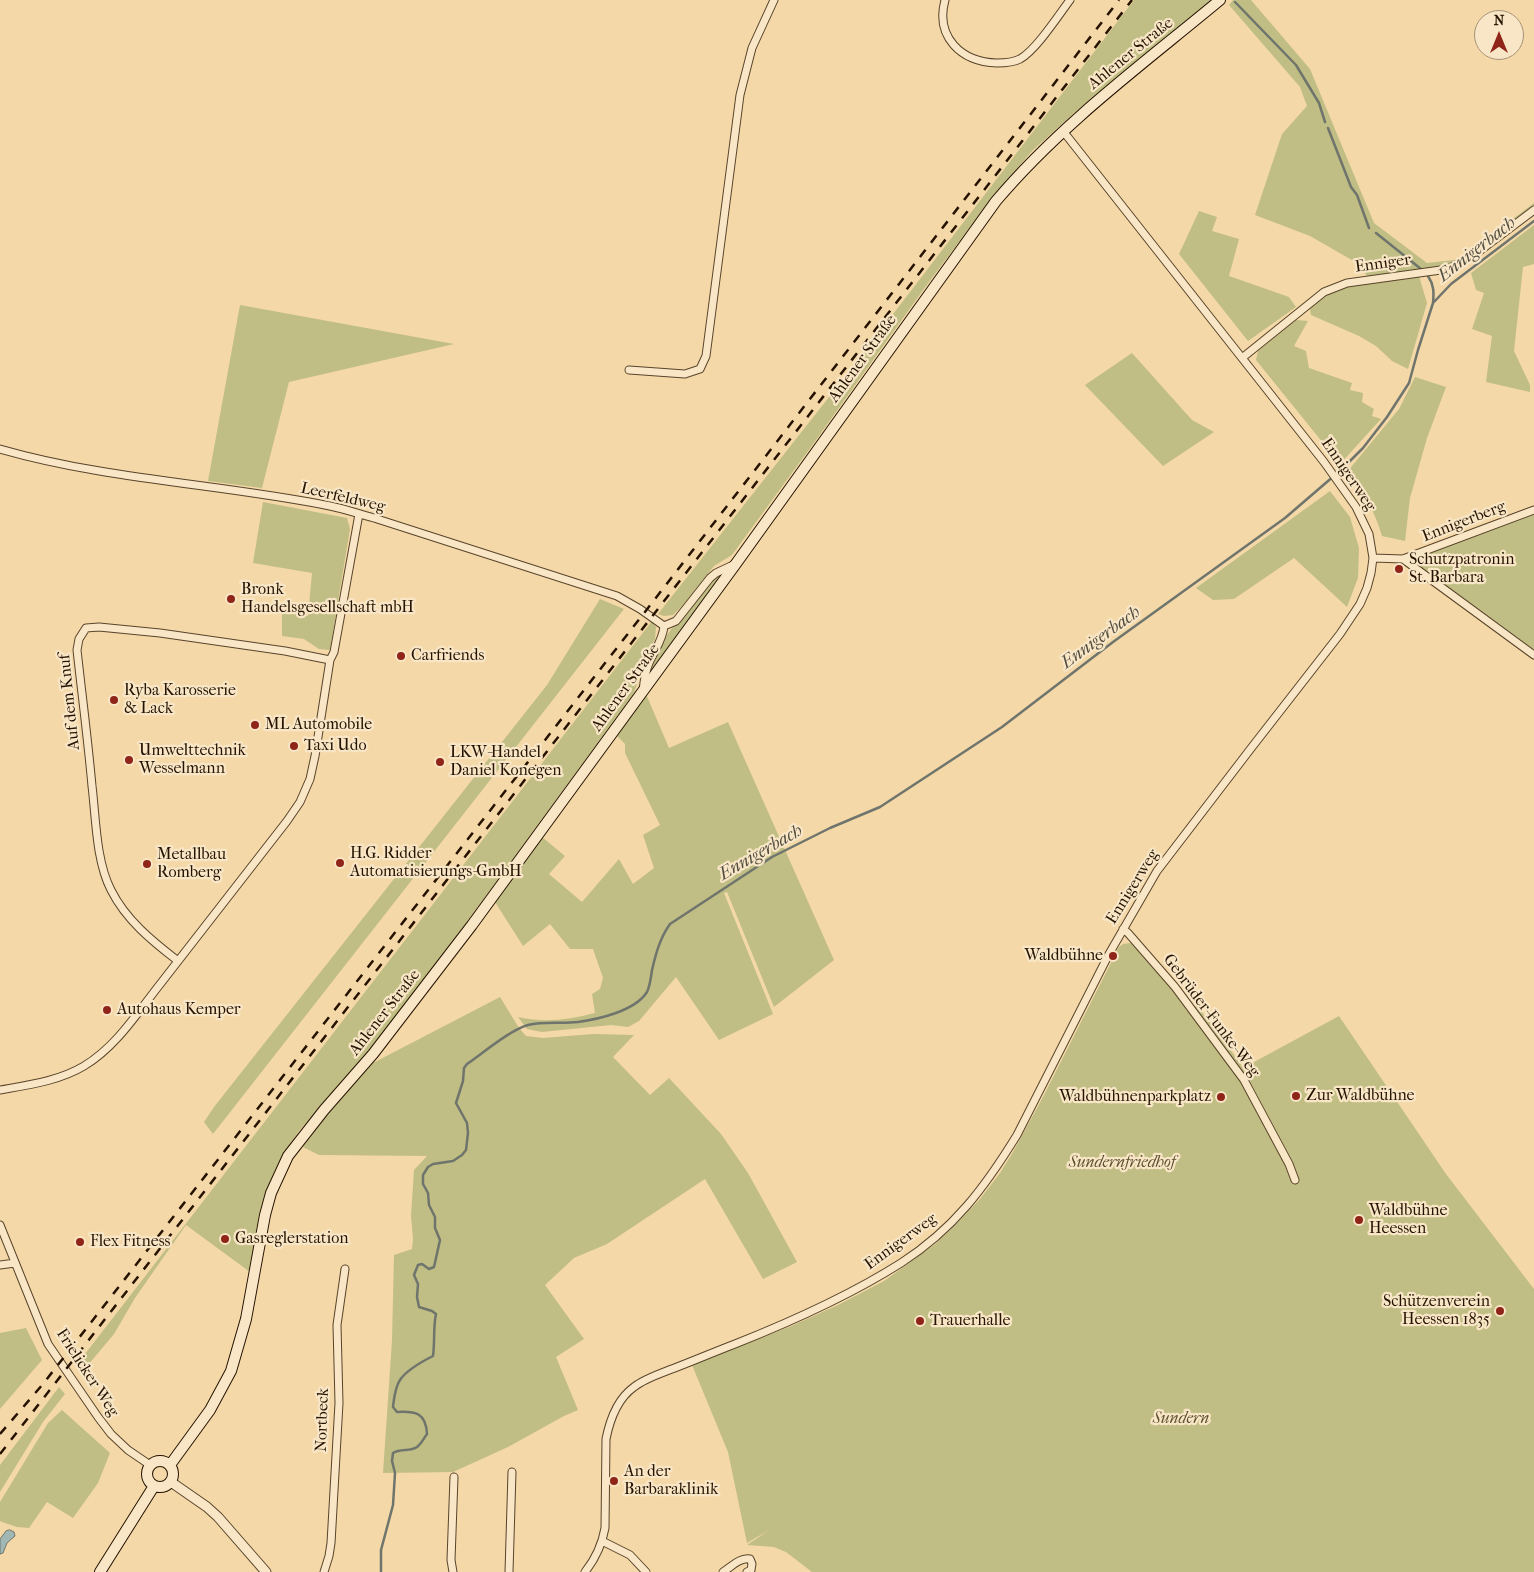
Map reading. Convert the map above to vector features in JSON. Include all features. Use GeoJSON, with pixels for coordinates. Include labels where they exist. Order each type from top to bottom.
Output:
{"type":"FeatureCollection","features":[{"type":"Feature","properties":{"kind":"main road","name":"Ahlener Straße"},"geometry":{"type":"LineString","coordinates":[[170,1465],[210,1410],[231,1371],[246,1320],[265,1215],[271,1194],[288,1156],[373,1054],[478,917],[735,565],[996,201],[1020,172],[1063,131],[1220,0]]}},
{"type":"Feature","properties":{"kind":"main road"},"geometry":{"type":"LineString","coordinates":[[160,1460],[170,1465],[174,1475],[171,1482],[165,1487],[154,1486],[150,1483],[147,1476],[150,1465],[160,1460]]}},
{"type":"Feature","properties":{"kind":"main road"},"geometry":{"type":"LineString","coordinates":[[100,1572],[154,1486]]}},
{"type":"Feature","properties":{"kind":"street"},"geometry":{"type":"LineString","coordinates":[[629,370],[685,374],[700,369],[706,356],[740,95],[752,48],[774,0]]}},
{"type":"Feature","properties":{"kind":"street"},"geometry":{"type":"LineString","coordinates":[[944,0],[942,10],[944,26],[958,50],[977,61],[1003,63],[1018,60],[1029,53],[1070,0]]}},
{"type":"Feature","properties":{"kind":"street","name":"Ennigerweg"},"geometry":{"type":"LineString","coordinates":[[585,1572],[596,1557],[605,1528],[606,1439],[608,1426],[614,1410],[624,1397],[634,1386],[656,1375],[767,1332],[863,1286],[922,1248],[950,1224],[977,1196],[1017,1134],[1123,929],[1157,871],[1340,634],[1360,604],[1372,573],[1372,546],[1369,534],[1356,507],[1324,462],[1063,131]]}},
{"type":"Feature","properties":{"kind":"street","name":"Enniger"},"geometry":{"type":"LineString","coordinates":[[1242,358],[1324,292],[1346,283],[1448,269],[1474,256],[1534,210]]}},
{"type":"Feature","properties":{"kind":"street","name":"Leerfeldweg"},"geometry":{"type":"LineString","coordinates":[[0,449],[117,474],[334,507],[623,598],[664,626]]}},
{"type":"Feature","properties":{"kind":"street","name":"Ennigerberg"},"geometry":{"type":"LineString","coordinates":[[1372,558],[1404,558],[1534,510]]}},
{"type":"Feature","properties":{"kind":"street"},"geometry":{"type":"LineString","coordinates":[[0,1090],[52,1079],[70,1073],[94,1059],[115,1040],[178,962],[300,802],[310,779],[316,756],[330,660],[334,652],[359,514]]}},
{"type":"Feature","properties":{"kind":"street"},"geometry":{"type":"LineString","coordinates":[[1404,558],[1534,655]]}},
{"type":"Feature","properties":{"kind":"street"},"geometry":{"type":"LineString","coordinates":[[643,691],[644,679],[663,635],[664,626],[676,621],[710,578],[716,573],[735,565]]}},
{"type":"Feature","properties":{"kind":"street","name":"Auf dem Knuf"},"geometry":{"type":"LineString","coordinates":[[178,962],[130,920],[106,879],[99,847],[77,650],[79,639],[86,628],[106,627],[285,651],[330,660]]}},
{"type":"Feature","properties":{"kind":"street","name":"Gebrüder-Funke-Weg"},"geometry":{"type":"LineString","coordinates":[[1123,929],[1175,987],[1244,1080],[1289,1164],[1295,1180]]}},
{"type":"Feature","properties":{"kind":"street","name":"Frielicker Weg"},"geometry":{"type":"LineString","coordinates":[[0,1225],[48,1344],[111,1434],[128,1450],[150,1465]]}},
{"type":"Feature","properties":{"kind":"street"},"geometry":{"type":"LineString","coordinates":[[0,1265],[16,1263]]}},
{"type":"Feature","properties":{"kind":"street","name":"Nortbeck"},"geometry":{"type":"LineString","coordinates":[[324,1572],[331,1543],[339,1403],[337,1325],[345,1269]]}},
{"type":"Feature","properties":{"kind":"street"},"geometry":{"type":"LineString","coordinates":[[509,1572],[512,1472]]}},
{"type":"Feature","properties":{"kind":"street"},"geometry":{"type":"LineString","coordinates":[[453,1572],[451,1560],[454,1477]]}},
{"type":"Feature","properties":{"kind":"street"},"geometry":{"type":"LineString","coordinates":[[171,1482],[218,1516],[266,1572]]}},
{"type":"Feature","properties":{"kind":"street"},"geometry":{"type":"LineString","coordinates":[[602,1541],[630,1555],[646,1572]]}},
{"type":"Feature","properties":{"kind":"street"},"geometry":{"type":"LineString","coordinates":[[722,1572],[747,1558],[750,1559],[752,1564],[751,1570],[747,1572]]}},
{"type":"Feature","properties":{"kind":"green space"},"geometry":{"type":"Polygon","coordinates":[[[1134,0],[1212,0],[1074,113],[1032,151],[991,199],[926,286],[732,555],[714,566],[673,615],[664,616],[658,614],[844,378],[1134,0]]]}},
{"type":"Feature","properties":{"kind":"green space"},"geometry":{"type":"Polygon","coordinates":[[[1233,0],[1251,0],[1310,69],[1374,223],[1427,263],[1454,260],[1473,249],[1534,203],[1534,207],[1475,252],[1447,266],[1368,277],[1357,263],[1310,236],[1255,215],[1282,134],[1307,106],[1300,87],[1229,5],[1233,0]]]}},
{"type":"Feature","properties":{"kind":"green space"},"geometry":{"type":"Polygon","coordinates":[[[1199,211],[1217,217],[1212,231],[1239,239],[1229,276],[1289,297],[1296,307],[1248,341],[1179,254],[1199,211]]]}},
{"type":"Feature","properties":{"kind":"green space"},"geometry":{"type":"Polygon","coordinates":[[[1534,225],[1534,264],[1523,267],[1514,351],[1530,385],[1530,392],[1486,382],[1492,336],[1472,329],[1484,293],[1476,290],[1471,273],[1534,225]]]}},
{"type":"Feature","properties":{"kind":"green space"},"geometry":{"type":"Polygon","coordinates":[[[1419,276],[1427,303],[1408,369],[1392,361],[1376,346],[1359,336],[1311,315],[1310,309],[1322,298],[1343,287],[1364,282],[1419,276]]]}},
{"type":"Feature","properties":{"kind":"green space"},"geometry":{"type":"Polygon","coordinates":[[[240,305],[454,344],[289,382],[262,488],[208,481],[240,305]]]}},
{"type":"Feature","properties":{"kind":"green space"},"geometry":{"type":"Polygon","coordinates":[[[1296,320],[1308,321],[1294,346],[1306,351],[1309,368],[1352,383],[1350,390],[1363,393],[1362,402],[1374,409],[1372,416],[1381,419],[1340,464],[1256,360],[1258,351],[1296,320]]]}},
{"type":"Feature","properties":{"kind":"green space"},"geometry":{"type":"Polygon","coordinates":[[[1132,353],[1192,420],[1214,432],[1163,466],[1085,385],[1132,353]]]}},
{"type":"Feature","properties":{"kind":"green space"},"geometry":{"type":"Polygon","coordinates":[[[1415,377],[1446,387],[1427,438],[1410,498],[1405,541],[1382,536],[1368,502],[1347,472],[1399,409],[1415,377]]]}},
{"type":"Feature","properties":{"kind":"green space"},"geometry":{"type":"Polygon","coordinates":[[[1330,491],[1350,517],[1359,548],[1358,578],[1347,607],[1294,558],[1234,599],[1213,600],[1196,588],[1330,491]]]}},
{"type":"Feature","properties":{"kind":"green space"},"geometry":{"type":"Polygon","coordinates":[[[263,502],[347,518],[350,529],[330,650],[319,649],[304,639],[282,636],[282,612],[308,616],[312,573],[253,563],[263,502]]]}},
{"type":"Feature","properties":{"kind":"green space"},"geometry":{"type":"Polygon","coordinates":[[[1534,513],[1534,651],[1416,565],[1415,561],[1417,557],[1534,513]]]}},
{"type":"Feature","properties":{"kind":"green space"},"geometry":{"type":"Polygon","coordinates":[[[723,574],[652,671],[650,669],[654,657],[676,622],[712,579],[723,574]]]}},
{"type":"Feature","properties":{"kind":"green space"},"geometry":{"type":"Polygon","coordinates":[[[600,599],[624,609],[213,1134],[204,1122],[214,1107],[547,685],[600,599]]]}},
{"type":"Feature","properties":{"kind":"green space"},"geometry":{"type":"Polygon","coordinates":[[[652,621],[656,627],[655,639],[645,660],[634,693],[466,923],[370,1050],[299,1131],[286,1150],[270,1181],[262,1204],[256,1229],[250,1272],[186,1225],[135,1298],[114,1334],[83,1371],[78,1363],[652,621]]]}},
{"type":"Feature","properties":{"kind":"green space"},"geometry":{"type":"Polygon","coordinates":[[[646,694],[669,748],[728,722],[834,960],[774,1007],[727,892],[724,893],[773,1014],[719,1040],[676,977],[639,1021],[628,1027],[611,1025],[542,1032],[527,1029],[518,1017],[556,1020],[595,1013],[592,994],[600,989],[603,978],[593,949],[570,949],[550,924],[523,946],[495,902],[542,837],[565,856],[549,874],[582,902],[619,859],[633,884],[654,868],[643,835],[660,825],[625,753],[625,744],[617,736],[646,694]]]}},
{"type":"Feature","properties":{"kind":"green space"},"geometry":{"type":"Polygon","coordinates":[[[1130,943],[1135,945],[1186,1006],[1186,1011],[1196,1005],[1217,1030],[1243,1068],[1339,1016],[1446,1174],[1534,1289],[1534,1572],[812,1572],[786,1552],[774,1547],[747,1545],[769,1530],[747,1543],[728,1452],[692,1365],[789,1327],[838,1305],[884,1281],[934,1245],[959,1221],[980,1199],[1013,1152],[1119,947],[1130,943]]]}},
{"type":"Feature","properties":{"kind":"green space"},"geometry":{"type":"Polygon","coordinates":[[[500,997],[526,1036],[543,1038],[593,1034],[634,1035],[613,1057],[650,1095],[669,1078],[721,1134],[748,1173],[797,1262],[763,1279],[705,1179],[607,1244],[574,1258],[545,1285],[584,1339],[556,1357],[578,1410],[508,1447],[453,1472],[383,1473],[392,1340],[394,1255],[412,1249],[411,1216],[414,1170],[427,1156],[319,1155],[303,1147],[327,1115],[373,1063],[500,997]]]}},
{"type":"Feature","properties":{"kind":"green space"},"geometry":{"type":"Polygon","coordinates":[[[26,1328],[42,1360],[0,1409],[0,1333],[26,1328]]]}},
{"type":"Feature","properties":{"kind":"green space"},"geometry":{"type":"Polygon","coordinates":[[[59,1387],[65,1394],[43,1422],[0,1492],[0,1465],[59,1387]]]}},
{"type":"Feature","properties":{"kind":"green space"},"geometry":{"type":"Polygon","coordinates":[[[62,1410],[110,1453],[98,1483],[73,1518],[47,1502],[29,1528],[17,1527],[0,1521],[0,1502],[48,1423],[62,1410]]]}},
{"type":"Feature","properties":{"kind":"water"},"geometry":{"type":"Polygon","coordinates":[[[6,1531],[14,1532],[15,1536],[7,1543],[3,1553],[0,1554],[0,1539],[6,1531]]]}},
{"type":"Feature","properties":{"kind":"waterway"},"geometry":{"type":"LineString","coordinates":[[1235,2],[1296,65],[1319,103],[1325,122]]}},
{"type":"Feature","properties":{"kind":"waterway"},"geometry":{"type":"LineString","coordinates":[[1328,128],[1369,228]]}},
{"type":"Feature","properties":{"kind":"waterway","name":"Ennigerbach"},"geometry":{"type":"LineString","coordinates":[[381,1572],[381,1550],[393,1505],[395,1473],[392,1461],[393,1453],[417,1447],[427,1434],[425,1422],[419,1415],[410,1412],[397,1412],[393,1407],[396,1389],[400,1380],[410,1370],[433,1356],[436,1314],[419,1307],[417,1297],[418,1284],[414,1275],[418,1265],[422,1264],[429,1269],[434,1267],[440,1240],[435,1228],[435,1217],[429,1205],[428,1193],[423,1184],[423,1175],[428,1167],[433,1164],[453,1161],[466,1150],[467,1123],[456,1103],[463,1081],[464,1068],[467,1064],[505,1037],[528,1025],[587,1021],[616,1013],[634,1004],[647,992],[659,946],[670,924],[772,857],[830,828],[880,807],[1002,727],[1113,642],[1285,518],[1342,469],[1363,448],[1387,417],[1409,383],[1433,303],[1451,284],[1534,221]]}},
{"type":"Feature","properties":{"kind":"waterway"},"geometry":{"type":"LineString","coordinates":[[1376,233],[1421,269]]}},
{"type":"Feature","properties":{"kind":"waterway"},"geometry":{"type":"LineString","coordinates":[[1428,276],[1433,289],[1433,303]]}},
{"type":"Feature","properties":{"kind":"railway"},"geometry":{"type":"LineString","coordinates":[[0,1434],[43,1384],[1119,0]]}},
{"type":"Feature","properties":{"kind":"railway"},"geometry":{"type":"LineString","coordinates":[[0,1454],[1132,0]]}},
{"type":"Feature","properties":{"kind":"place","name":"Schutzpatronin St. Barbara"},"geometry":{"type":"Point","coordinates":[1399,569]}},
{"type":"Feature","properties":{"kind":"place","name":"Bronk Handelsgesellschaft mbH"},"geometry":{"type":"Point","coordinates":[231,599]}},
{"type":"Feature","properties":{"kind":"place","name":"Carfriends"},"geometry":{"type":"Point","coordinates":[401,656]}},
{"type":"Feature","properties":{"kind":"place","name":"Ryba Karosserie & Lack"},"geometry":{"type":"Point","coordinates":[114,700]}},
{"type":"Feature","properties":{"kind":"place","name":"ML Automobile"},"geometry":{"type":"Point","coordinates":[255,725]}},
{"type":"Feature","properties":{"kind":"place","name":"Taxi Udo"},"geometry":{"type":"Point","coordinates":[294,746]}},
{"type":"Feature","properties":{"kind":"place","name":"Umwelttechnik Wesselmann"},"geometry":{"type":"Point","coordinates":[129,760]}},
{"type":"Feature","properties":{"kind":"place","name":"LKW-Handel Daniel Konegen"},"geometry":{"type":"Point","coordinates":[440,762]}},
{"type":"Feature","properties":{"kind":"place","name":"H.G. Ridder Automatisierungs-GmbH"},"geometry":{"type":"Point","coordinates":[340,863]}},
{"type":"Feature","properties":{"kind":"place","name":"Metallbau Romberg"},"geometry":{"type":"Point","coordinates":[147,864]}},
{"type":"Feature","properties":{"kind":"place","name":"Waldbühne"},"geometry":{"type":"Point","coordinates":[1113,956]}},
{"type":"Feature","properties":{"kind":"place","name":"Autohaus Kemper"},"geometry":{"type":"Point","coordinates":[107,1010]}},
{"type":"Feature","properties":{"kind":"place","name":"Zur Waldbühne"},"geometry":{"type":"Point","coordinates":[1296,1096]}},
{"type":"Feature","properties":{"kind":"place","name":"Waldbühnenparkplatz"},"geometry":{"type":"Point","coordinates":[1221,1097]}},
{"type":"Feature","properties":{"kind":"place","name":"Waldbühne Heessen"},"geometry":{"type":"Point","coordinates":[1359,1220]}},
{"type":"Feature","properties":{"kind":"place","name":"Gasreglerstation"},"geometry":{"type":"Point","coordinates":[225,1239]}},
{"type":"Feature","properties":{"kind":"place","name":"Flex Fitness"},"geometry":{"type":"Point","coordinates":[80,1242]}},
{"type":"Feature","properties":{"kind":"place","name":"Schützenverein Heessen 1835"},"geometry":{"type":"Point","coordinates":[1500,1311]}},
{"type":"Feature","properties":{"kind":"place","name":"Trauerhalle"},"geometry":{"type":"Point","coordinates":[920,1321]}},
{"type":"Feature","properties":{"kind":"place","name":"An der Barbaraklinik"},"geometry":{"type":"Point","coordinates":[614,1481]}},
{"type":"Feature","properties":{"kind":"park label","name":"Sundernfriedhof"},"geometry":{"type":"Point","coordinates":[1122,1163]}},
{"type":"Feature","properties":{"kind":"park label","name":"Sundern"},"geometry":{"type":"Point","coordinates":[1181,1419]}}]}
